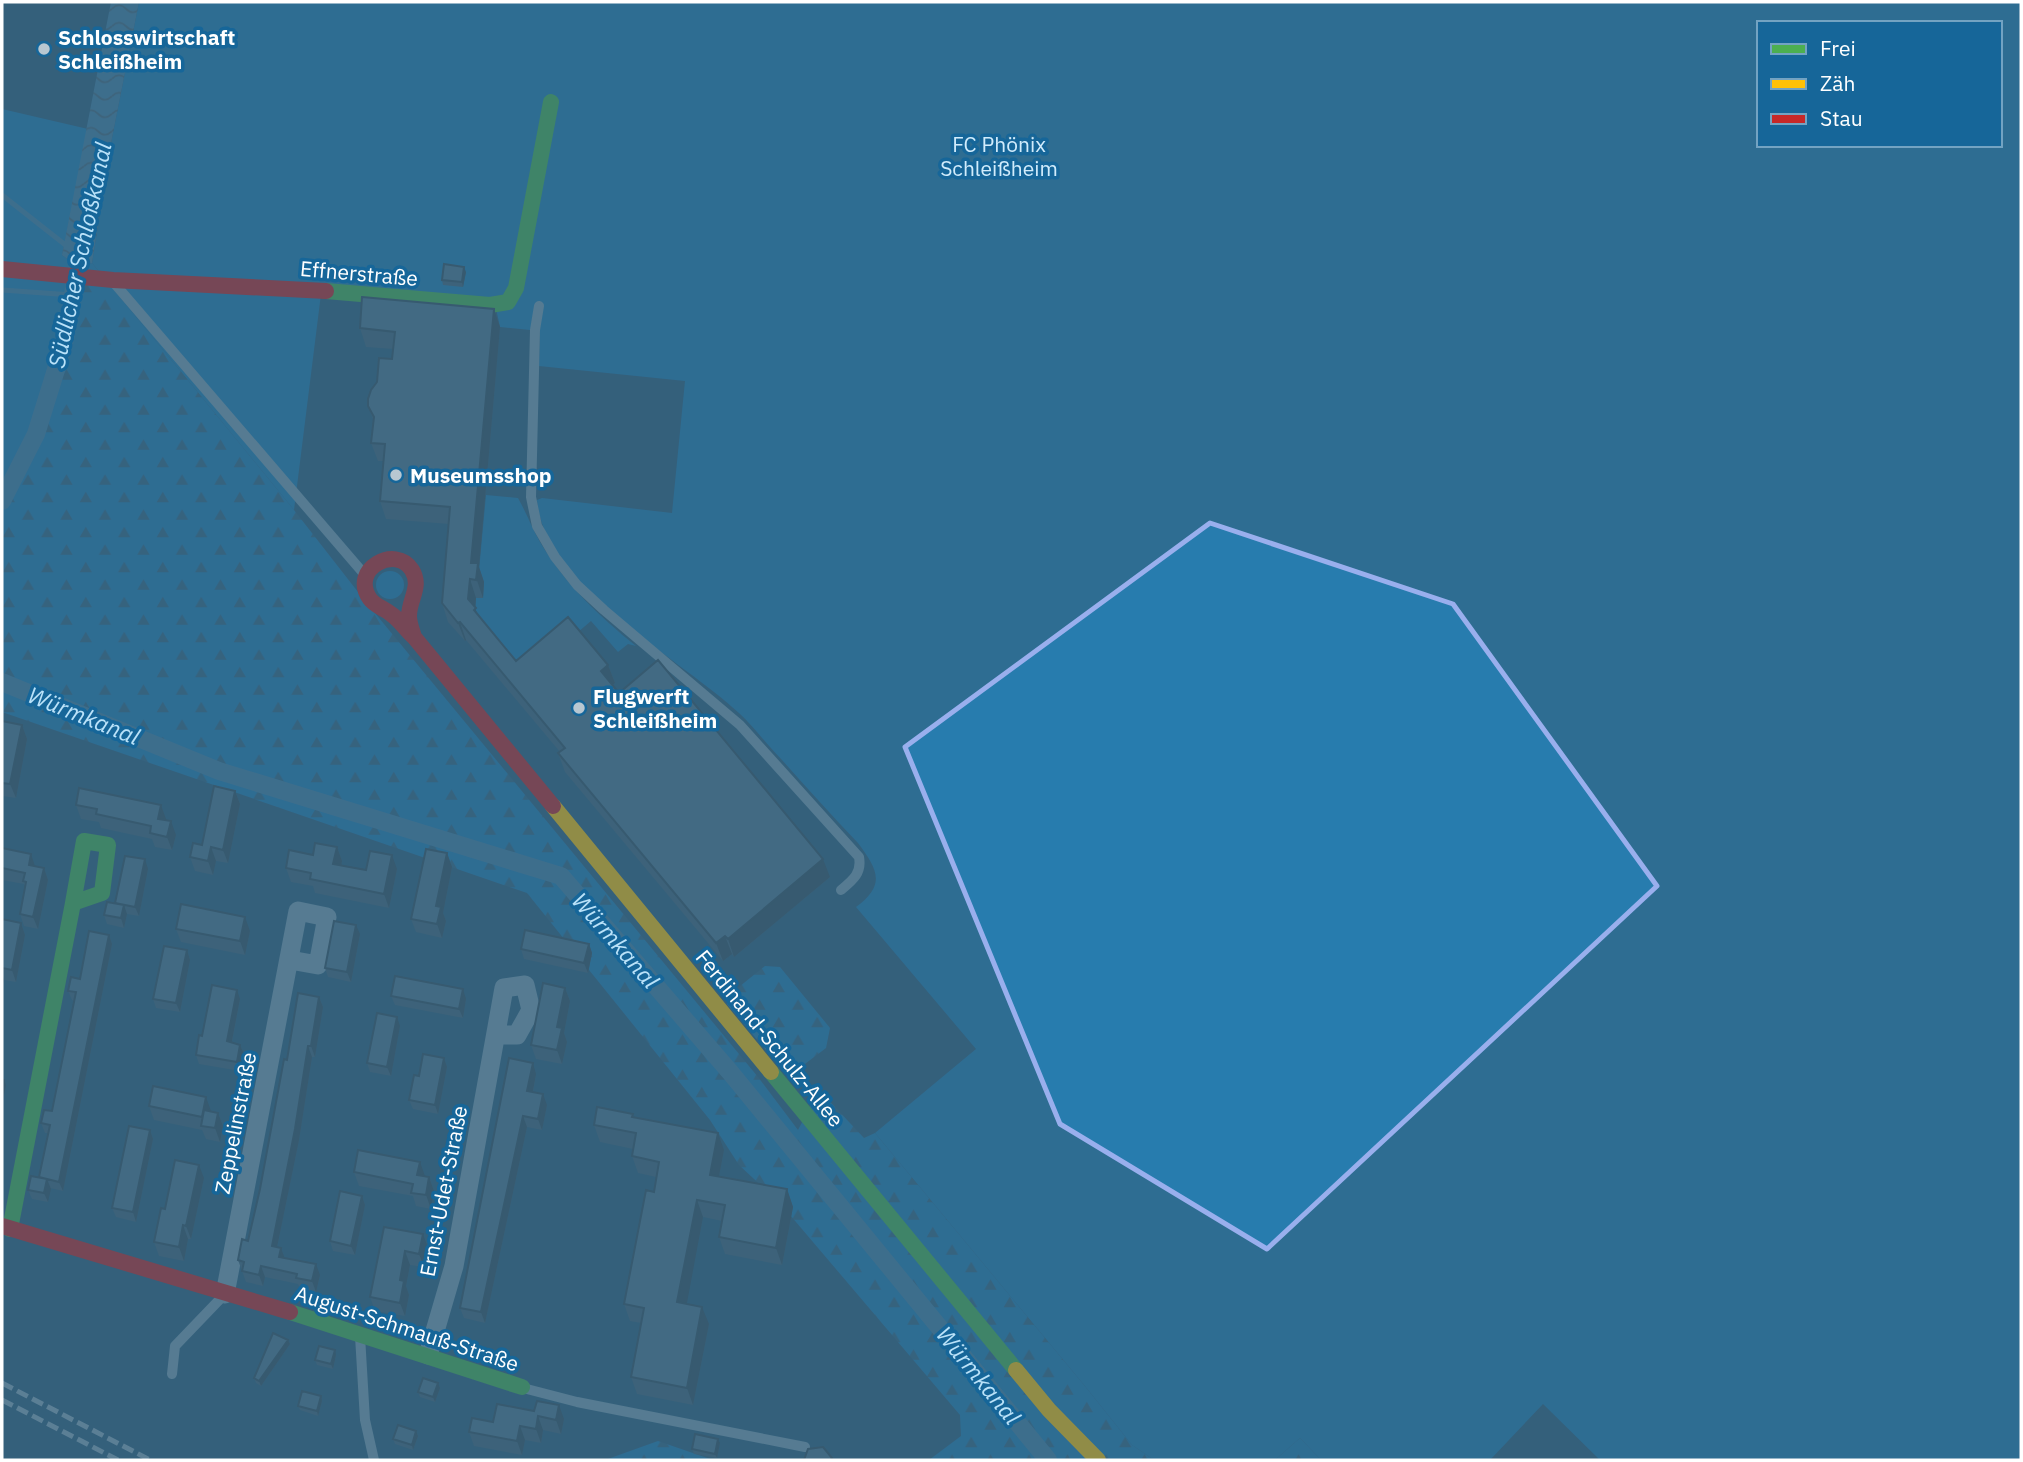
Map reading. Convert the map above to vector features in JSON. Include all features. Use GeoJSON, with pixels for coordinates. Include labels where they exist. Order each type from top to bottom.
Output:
{"type":"FeatureCollection","features":[{"type":"Feature","properties":{"kind":"street","name":"Effnerstraße"},"geometry":{"type":"LineString","coordinates":[[2,269],[113,280],[325,290],[490,305],[508,302],[516,288],[551,102]]}},
{"type":"Feature","properties":{"kind":"street"},"geometry":{"type":"LineString","coordinates":[[365,576],[373,564],[386,558],[402,560],[411,568],[417,580],[409,618],[414,637]]}},
{"type":"Feature","properties":{"kind":"street","name":"Ferdinand-Schulz-Allee"},"geometry":{"type":"LineString","coordinates":[[365,576],[364,590],[375,606],[387,611],[414,637],[1049,1410],[1098,1460]]}},
{"type":"Feature","properties":{"kind":"street"},"geometry":{"type":"LineString","coordinates":[[6,1228],[73,903]]}},
{"type":"Feature","properties":{"kind":"street","name":"Zeppelinstraße"},"geometry":{"type":"LineString","coordinates":[[225,1294],[290,960]]}},
{"type":"Feature","properties":{"kind":"street","name":"Ernst-Udet-Straße"},"geometry":{"type":"LineString","coordinates":[[428,1355],[454,1266],[496,1034]]}},
{"type":"Feature","properties":{"kind":"street","name":"August-Schmauß-Straße"},"geometry":{"type":"LineString","coordinates":[[6,1228],[359,1333],[522,1387]]}},
{"type":"Feature","properties":{"kind":"lane"},"geometry":{"type":"LineString","coordinates":[[113,280],[365,576]]}},
{"type":"Feature","properties":{"kind":"lane"},"geometry":{"type":"LineString","coordinates":[[539,306],[535,330],[531,497],[537,526],[555,557],[577,585],[740,725],[859,857],[861,865],[858,873],[841,890]]}},
{"type":"Feature","properties":{"kind":"lane"},"geometry":{"type":"LineString","coordinates":[[172,1374],[175,1346],[225,1294]]}},
{"type":"Feature","properties":{"kind":"lane"},"geometry":{"type":"LineString","coordinates":[[359,1333],[365,1420],[374,1460]]}},
{"type":"Feature","properties":{"kind":"lane","name":"August-Schmauß-Straße"},"geometry":{"type":"LineString","coordinates":[[522,1387],[577,1402],[805,1447]]}},
{"type":"Feature","properties":{"kind":"highlighted area"},"geometry":{"type":"Polygon","coordinates":[[[1210,523],[1453,604],[1657,886],[1267,1249],[1060,1124],[905,747],[1210,523]]]}},
{"type":"Feature","properties":{"kind":"green space","name":"FC Phönix Schleißheim"},"geometry":{"type":"Polygon","coordinates":[[[139,2],[2021,2],[2021,1460],[1600,1460],[1543,1404],[1490,1460],[1321,1460],[1300,1438],[1275,1460],[1154,1460],[1132,1445],[875,1133],[976,1049],[856,907],[866,899],[875,883],[874,869],[865,852],[739,713],[618,618],[588,591],[563,562],[545,532],[537,500],[542,498],[672,513],[685,381],[539,366],[540,331],[500,327],[494,299],[322,286],[294,510],[92,263],[112,138],[139,2]]]}},
{"type":"Feature","properties":{"kind":"green space"},"geometry":{"type":"Polygon","coordinates":[[[2,109],[88,129],[62,255],[78,267],[64,344],[36,434],[2,501],[2,109]]]}},
{"type":"Feature","properties":{"kind":"green space"},"geometry":{"type":"Polygon","coordinates":[[[92,263],[365,601],[758,1077],[798,1130],[819,1090],[864,1138],[875,1133],[1132,1445],[1154,1460],[929,1460],[961,1436],[960,1415],[779,1202],[739,1165],[710,1120],[527,893],[2,712],[2,501],[37,434],[64,344],[78,267],[92,263]]]}},
{"type":"Feature","properties":{"kind":"green space"},"geometry":{"type":"Polygon","coordinates":[[[486,495],[518,498],[540,542],[560,572],[596,611],[636,646],[628,644],[618,652],[591,621],[523,679],[475,618],[476,598],[483,598],[478,581],[486,495]]]}},
{"type":"Feature","properties":{"kind":"green space"},"geometry":{"type":"Polygon","coordinates":[[[390,571],[400,575],[404,585],[400,595],[390,599],[380,595],[376,585],[380,575],[390,571]]]}},
{"type":"Feature","properties":{"kind":"green space"},"geometry":{"type":"Polygon","coordinates":[[[765,966],[780,967],[830,1028],[826,1048],[793,1073],[782,1069],[727,1004],[729,995],[765,966]]]}},
{"type":"Feature","properties":{"kind":"green space"},"geometry":{"type":"Polygon","coordinates":[[[1300,1438],[1321,1460],[1275,1460],[1300,1438]]]}},
{"type":"Feature","properties":{"kind":"green space"},"geometry":{"type":"Polygon","coordinates":[[[658,1441],[713,1460],[605,1460],[658,1441]]]}},
{"type":"Feature","properties":{"kind":"water"},"geometry":{"type":"Polygon","coordinates":[[[111,2],[139,2],[112,138],[92,263],[78,267],[62,255],[111,2]]]}},
{"type":"Feature","properties":{"kind":"building"},"geometry":{"type":"Polygon","coordinates":[[[444,264],[464,267],[462,282],[442,280],[444,264]]]}},
{"type":"Feature","properties":{"kind":"building"},"geometry":{"type":"Polygon","coordinates":[[[362,297],[494,309],[471,563],[478,563],[476,580],[470,579],[468,599],[476,608],[474,610],[516,661],[568,617],[608,665],[601,671],[619,693],[658,660],[823,859],[728,939],[725,936],[716,943],[558,753],[565,748],[442,603],[450,507],[380,501],[385,444],[371,443],[374,417],[368,406],[368,399],[377,382],[379,358],[392,359],[395,332],[360,328],[362,297]]]}},
{"type":"Feature","properties":{"kind":"building"},"geometry":{"type":"Polygon","coordinates":[[[2,721],[22,725],[10,784],[2,783],[2,721]]]}},
{"type":"Feature","properties":{"kind":"building"},"geometry":{"type":"Polygon","coordinates":[[[214,786],[235,791],[223,850],[211,847],[208,861],[190,857],[193,843],[202,845],[214,786]]]}},
{"type":"Feature","properties":{"kind":"building"},"geometry":{"type":"Polygon","coordinates":[[[79,788],[161,805],[158,819],[171,821],[167,837],[150,833],[151,826],[96,814],[97,809],[76,805],[79,788]]]}},
{"type":"Feature","properties":{"kind":"building"},"geometry":{"type":"Polygon","coordinates":[[[315,843],[337,847],[333,864],[366,870],[370,851],[392,855],[384,894],[310,879],[311,873],[286,868],[289,850],[313,855],[315,843]]]}},
{"type":"Feature","properties":{"kind":"building"},"geometry":{"type":"Polygon","coordinates":[[[2,848],[31,854],[29,865],[44,868],[33,917],[20,914],[25,873],[2,868],[2,848]]]}},
{"type":"Feature","properties":{"kind":"building"},"geometry":{"type":"Polygon","coordinates":[[[426,849],[447,853],[436,906],[441,907],[437,924],[411,919],[426,849]]]}},
{"type":"Feature","properties":{"kind":"building"},"geometry":{"type":"Polygon","coordinates":[[[125,856],[145,859],[135,907],[115,903],[125,856]]]}},
{"type":"Feature","properties":{"kind":"building"},"geometry":{"type":"Polygon","coordinates":[[[107,902],[124,905],[121,918],[104,915],[107,902]]]}},
{"type":"Feature","properties":{"kind":"building"},"geometry":{"type":"Polygon","coordinates":[[[181,904],[245,917],[240,941],[176,929],[181,904]]]}},
{"type":"Feature","properties":{"kind":"building"},"geometry":{"type":"Polygon","coordinates":[[[2,919],[21,923],[12,970],[2,968],[2,919]]]}},
{"type":"Feature","properties":{"kind":"building"},"geometry":{"type":"Polygon","coordinates":[[[334,921],[356,925],[347,972],[325,968],[334,921]]]}},
{"type":"Feature","properties":{"kind":"building"},"geometry":{"type":"Polygon","coordinates":[[[525,930],[589,944],[584,963],[521,949],[525,930]]]}},
{"type":"Feature","properties":{"kind":"building"},"geometry":{"type":"Polygon","coordinates":[[[89,931],[109,935],[59,1182],[39,1177],[50,1125],[41,1123],[44,1110],[52,1111],[76,992],[68,991],[71,977],[80,979],[89,931]]]}},
{"type":"Feature","properties":{"kind":"building"},"geometry":{"type":"Polygon","coordinates":[[[164,946],[187,950],[176,1003],[153,999],[164,946]]]}},
{"type":"Feature","properties":{"kind":"building"},"geometry":{"type":"Polygon","coordinates":[[[395,976],[463,989],[459,1009],[391,996],[395,976]]]}},
{"type":"Feature","properties":{"kind":"building"},"geometry":{"type":"Polygon","coordinates":[[[543,983],[565,988],[557,1027],[562,1028],[557,1050],[531,1045],[543,983]]]}},
{"type":"Feature","properties":{"kind":"building"},"geometry":{"type":"Polygon","coordinates":[[[212,985],[237,990],[227,1041],[240,1045],[237,1062],[196,1055],[212,985]]]}},
{"type":"Feature","properties":{"kind":"building"},"geometry":{"type":"Polygon","coordinates":[[[298,993],[319,997],[272,1246],[281,1248],[279,1257],[316,1264],[312,1281],[296,1278],[297,1274],[261,1266],[259,1275],[242,1271],[244,1262],[238,1260],[242,1239],[248,1241],[260,1189],[298,993]]]}},
{"type":"Feature","properties":{"kind":"building"},"geometry":{"type":"Polygon","coordinates":[[[377,1013],[397,1017],[387,1067],[367,1063],[377,1013]]]}},
{"type":"Feature","properties":{"kind":"building"},"geometry":{"type":"Polygon","coordinates":[[[423,1054],[444,1058],[435,1105],[409,1100],[414,1075],[419,1076],[423,1054]]]}},
{"type":"Feature","properties":{"kind":"building"},"geometry":{"type":"Polygon","coordinates":[[[509,1058],[533,1063],[527,1091],[543,1094],[538,1119],[523,1116],[481,1312],[460,1308],[509,1058]]]}},
{"type":"Feature","properties":{"kind":"building"},"geometry":{"type":"Polygon","coordinates":[[[153,1086],[206,1097],[202,1117],[149,1106],[153,1086]]]}},
{"type":"Feature","properties":{"kind":"building"},"geometry":{"type":"Polygon","coordinates":[[[597,1107],[633,1114],[632,1117],[718,1133],[710,1175],[787,1189],[776,1248],[719,1237],[725,1205],[697,1200],[677,1302],[702,1307],[687,1388],[631,1377],[644,1308],[624,1304],[646,1190],[654,1192],[659,1162],[632,1156],[636,1133],[594,1125],[597,1107]]]}},
{"type":"Feature","properties":{"kind":"building"},"geometry":{"type":"Polygon","coordinates":[[[204,1110],[218,1113],[215,1128],[201,1126],[204,1110]]]}},
{"type":"Feature","properties":{"kind":"building"},"geometry":{"type":"Polygon","coordinates":[[[129,1126],[150,1130],[133,1212],[112,1208],[129,1126]]]}},
{"type":"Feature","properties":{"kind":"building"},"geometry":{"type":"Polygon","coordinates":[[[358,1150],[420,1162],[417,1175],[429,1177],[426,1195],[411,1193],[413,1184],[354,1172],[358,1150]]]}},
{"type":"Feature","properties":{"kind":"building"},"geometry":{"type":"Polygon","coordinates":[[[175,1160],[199,1165],[179,1247],[154,1242],[161,1208],[165,1209],[175,1160]]]}},
{"type":"Feature","properties":{"kind":"building"},"geometry":{"type":"Polygon","coordinates":[[[31,1176],[47,1179],[44,1193],[28,1190],[31,1176]]]}},
{"type":"Feature","properties":{"kind":"building"},"geometry":{"type":"Polygon","coordinates":[[[340,1191],[362,1196],[351,1246],[330,1241],[340,1191]]]}},
{"type":"Feature","properties":{"kind":"building"},"geometry":{"type":"Polygon","coordinates":[[[384,1227],[423,1234],[419,1254],[405,1251],[400,1280],[404,1281],[400,1303],[370,1297],[384,1227]]]}},
{"type":"Feature","properties":{"kind":"building"},"geometry":{"type":"Polygon","coordinates":[[[273,1333],[288,1340],[259,1381],[254,1378],[273,1333]]]}},
{"type":"Feature","properties":{"kind":"building"},"geometry":{"type":"Polygon","coordinates":[[[319,1346],[335,1350],[331,1364],[315,1360],[319,1346]]]}},
{"type":"Feature","properties":{"kind":"building"},"geometry":{"type":"Polygon","coordinates":[[[423,1378],[438,1383],[433,1397],[418,1392],[423,1378]]]}},
{"type":"Feature","properties":{"kind":"building"},"geometry":{"type":"Polygon","coordinates":[[[302,1391],[321,1396],[317,1411],[298,1406],[302,1391]]]}},
{"type":"Feature","properties":{"kind":"building"},"geometry":{"type":"Polygon","coordinates":[[[537,1401],[559,1405],[556,1420],[538,1416],[536,1429],[520,1426],[517,1441],[469,1432],[472,1418],[493,1422],[497,1404],[534,1411],[537,1401]]]}},
{"type":"Feature","properties":{"kind":"building"},"geometry":{"type":"Polygon","coordinates":[[[398,1425],[416,1431],[412,1445],[393,1439],[398,1425]]]}},
{"type":"Feature","properties":{"kind":"building"},"geometry":{"type":"Polygon","coordinates":[[[695,1434],[718,1439],[715,1454],[692,1449],[695,1434]]]}},
{"type":"Feature","properties":{"kind":"building"},"geometry":{"type":"Polygon","coordinates":[[[823,1447],[831,1460],[804,1460],[808,1449],[823,1447]]]}},
{"type":"Feature","properties":{"kind":"waterway"},"geometry":{"type":"LineString","coordinates":[[2,195],[68,247]]}},
{"type":"Feature","properties":{"kind":"waterway","name":"Südlicher Schloßkanal"},"geometry":{"type":"LineString","coordinates":[[2,501],[36,434],[64,344],[78,266]]}},
{"type":"Feature","properties":{"kind":"waterway"},"geometry":{"type":"LineString","coordinates":[[2,290],[72,295]]}},
{"type":"Feature","properties":{"kind":"waterway","name":"Würmkanal"},"geometry":{"type":"LineString","coordinates":[[2,682],[219,771],[561,876],[730,1072],[1048,1460]]}},
{"type":"Feature","properties":{"kind":"railway"},"geometry":{"type":"LineString","coordinates":[[2,1383],[150,1460]]}},
{"type":"Feature","properties":{"kind":"railway"},"geometry":{"type":"LineString","coordinates":[[2,1400],[118,1460]]}},
{"type":"Feature","properties":{"kind":"traffic: fast"},"geometry":{"type":"LineString","coordinates":[[326,291],[490,305],[508,302],[516,288],[551,102]]}},
{"type":"Feature","properties":{"kind":"traffic: fast"},"geometry":{"type":"LineString","coordinates":[[10,1229],[73,903],[102,893],[108,845],[84,841],[73,903]]}},
{"type":"Feature","properties":{"kind":"traffic: fast"},"geometry":{"type":"LineString","coordinates":[[771,1072],[1016,1370]]}},
{"type":"Feature","properties":{"kind":"traffic: fast"},"geometry":{"type":"LineString","coordinates":[[290,1312],[522,1387]]}},
{"type":"Feature","properties":{"kind":"traffic: slow"},"geometry":{"type":"LineString","coordinates":[[553,806],[771,1072]]}},
{"type":"Feature","properties":{"kind":"traffic: slow"},"geometry":{"type":"LineString","coordinates":[[1016,1370],[1049,1410],[1098,1460]]}},
{"type":"Feature","properties":{"kind":"traffic: jam"},"geometry":{"type":"LineString","coordinates":[[2,269],[113,280],[326,291]]}},
{"type":"Feature","properties":{"kind":"traffic: jam"},"geometry":{"type":"LineString","coordinates":[[414,637],[409,616],[415,576],[405,563],[396,559],[386,560],[377,564],[365,578],[365,588],[370,599],[394,616],[414,637],[553,806]]}},
{"type":"Feature","properties":{"kind":"traffic: jam"},"geometry":{"type":"LineString","coordinates":[[2,1226],[290,1312]]}},
{"type":"Feature","properties":{"kind":"place","name":"Schlosswirtschaft Schleißheim"},"geometry":{"type":"Point","coordinates":[44,49]}},
{"type":"Feature","properties":{"kind":"place","name":"Museumsshop"},"geometry":{"type":"Point","coordinates":[396,475]}},
{"type":"Feature","properties":{"kind":"place","name":"Flugwerft Schleißheim"},"geometry":{"type":"Point","coordinates":[579,708]}}]}
